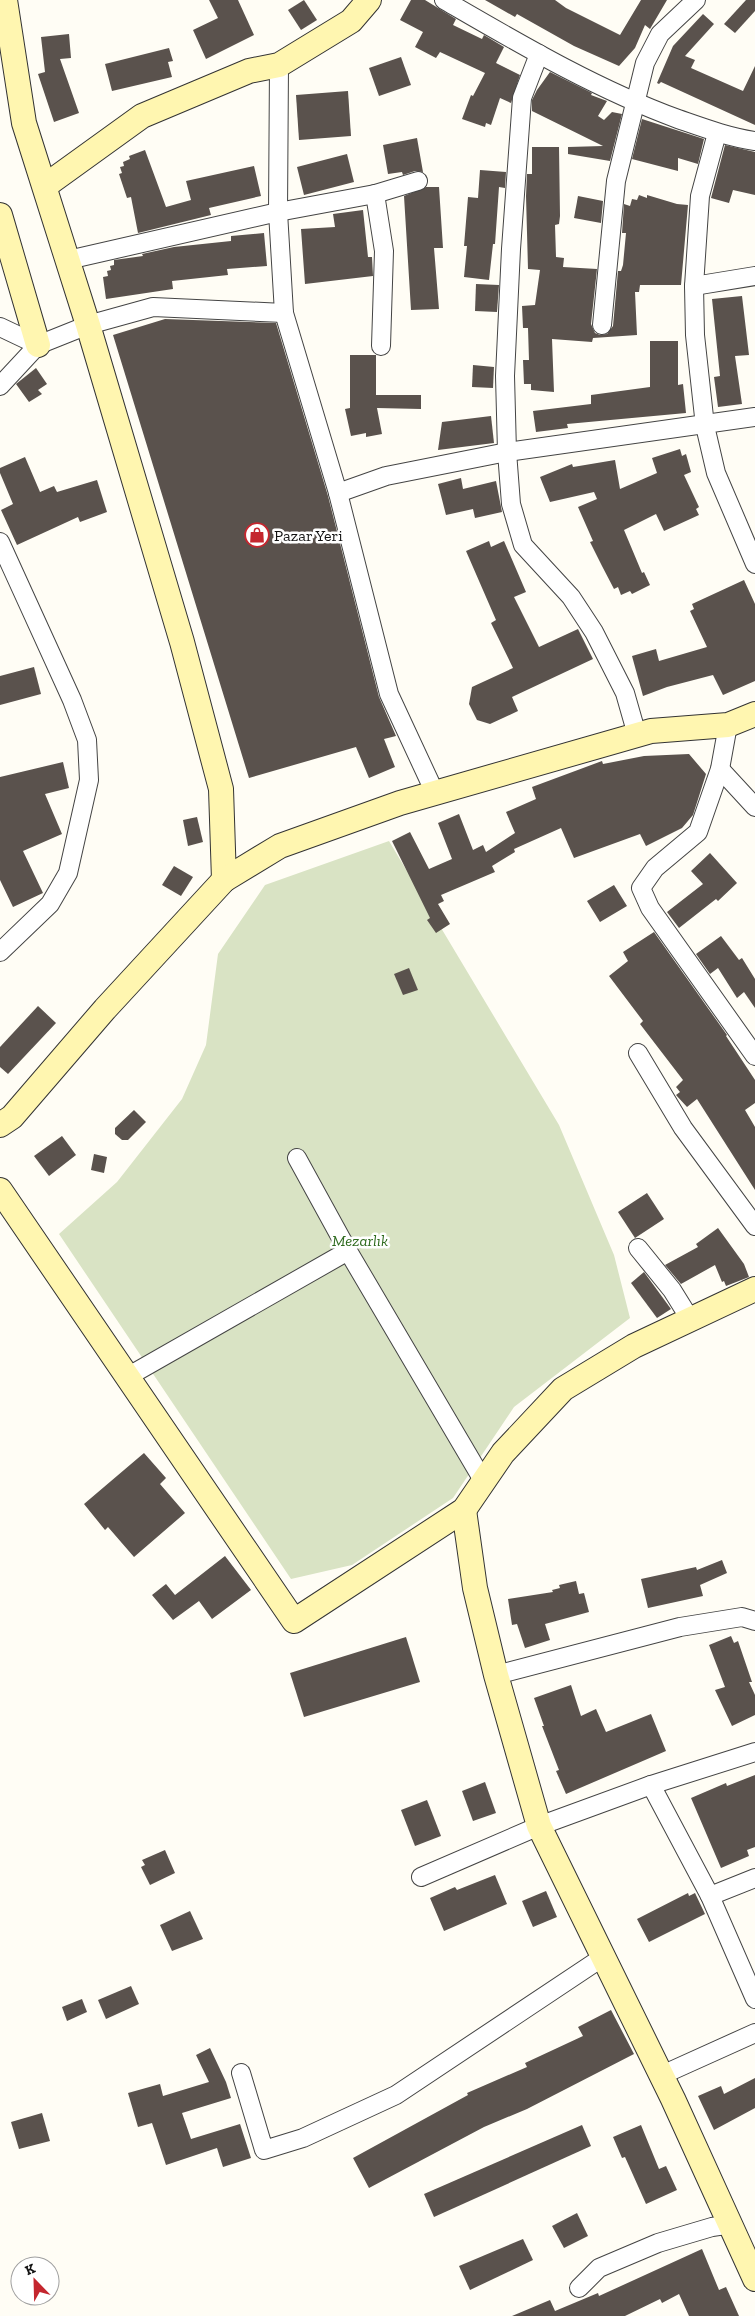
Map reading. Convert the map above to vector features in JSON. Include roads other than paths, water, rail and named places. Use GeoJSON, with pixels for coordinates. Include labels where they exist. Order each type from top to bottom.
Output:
{"type":"FeatureCollection","features":[{"type":"Feature","properties":{"kind":"main road"},"geometry":{"type":"LineString","coordinates":[[5,0],[24,123],[88,325],[182,642],[221,789],[224,880]]}},
{"type":"Feature","properties":{"kind":"main road"},"geometry":{"type":"LineString","coordinates":[[45,186],[142,116],[249,71],[280,65],[351,21],[369,0]]}},
{"type":"Feature","properties":{"kind":"main road"},"geometry":{"type":"LineString","coordinates":[[0,215],[38,345]]}},
{"type":"Feature","properties":{"kind":"main road"},"geometry":{"type":"LineString","coordinates":[[0,1125],[12,1117],[106,1009],[224,880],[280,846],[400,803],[652,730],[728,726],[755,714]]}},
{"type":"Feature","properties":{"kind":"main road"},"geometry":{"type":"LineString","coordinates":[[0,1190],[294,1621],[464,1510],[503,1453],[564,1389],[634,1346],[755,1289]]}},
{"type":"Feature","properties":{"kind":"main road"},"geometry":{"type":"LineString","coordinates":[[464,1510],[475,1588],[496,1675],[539,1826],[662,2075],[732,2224],[755,2279]]}},
{"type":"Feature","properties":{"kind":"street"},"geometry":{"type":"LineString","coordinates":[[444,0],[538,54],[635,103],[717,132],[755,141]]}},
{"type":"Feature","properties":{"kind":"street"},"geometry":{"type":"LineString","coordinates":[[602,325],[616,181],[645,63],[660,34],[696,0]]}},
{"type":"Feature","properties":{"kind":"street"},"geometry":{"type":"LineString","coordinates":[[538,54],[522,98],[511,249],[506,366],[507,452],[511,504],[523,545],[572,598],[594,632],[625,693],[637,735]]}},
{"type":"Feature","properties":{"kind":"street"},"geometry":{"type":"LineString","coordinates":[[280,65],[278,212],[284,313],[338,493],[389,694],[435,793]]}},
{"type":"Feature","properties":{"kind":"street"},"geometry":{"type":"LineString","coordinates":[[717,132],[700,196],[694,286],[695,335],[705,426],[716,473],[755,564]]}},
{"type":"Feature","properties":{"kind":"street"},"geometry":{"type":"LineString","coordinates":[[68,260],[278,212],[375,194],[418,181]]}},
{"type":"Feature","properties":{"kind":"street"},"geometry":{"type":"LineString","coordinates":[[375,194],[384,251],[381,346]]}},
{"type":"Feature","properties":{"kind":"street"},"geometry":{"type":"LineString","coordinates":[[694,286],[755,276]]}},
{"type":"Feature","properties":{"kind":"street"},"geometry":{"type":"LineString","coordinates":[[0,386],[38,345],[88,325],[153,307],[239,309],[284,313]]}},
{"type":"Feature","properties":{"kind":"street"},"geometry":{"type":"LineString","coordinates":[[0,327],[38,345]]}},
{"type":"Feature","properties":{"kind":"street"},"geometry":{"type":"LineString","coordinates":[[338,493],[386,476],[507,452],[705,426],[755,417]]}},
{"type":"Feature","properties":{"kind":"street"},"geometry":{"type":"LineString","coordinates":[[0,542],[72,700],[87,740],[89,780],[68,873],[50,904],[0,952]]}},
{"type":"Feature","properties":{"kind":"street"},"geometry":{"type":"LineString","coordinates":[[728,726],[720,769],[698,832],[655,868],[641,888],[650,908],[755,1056]]}},
{"type":"Feature","properties":{"kind":"street"},"geometry":{"type":"LineString","coordinates":[[720,769],[755,808]]}},
{"type":"Feature","properties":{"kind":"street"},"geometry":{"type":"LineString","coordinates":[[638,1053],[683,1128],[755,1226]]}},
{"type":"Feature","properties":{"kind":"street"},"geometry":{"type":"LineString","coordinates":[[297,1158],[348,1251],[484,1482]]}},
{"type":"Feature","properties":{"kind":"street"},"geometry":{"type":"LineString","coordinates":[[638,1248],[672,1290],[690,1319]]}},
{"type":"Feature","properties":{"kind":"street"},"geometry":{"type":"LineString","coordinates":[[127,1377],[348,1251]]}},
{"type":"Feature","properties":{"kind":"street"},"geometry":{"type":"LineString","coordinates":[[496,1675],[680,1627],[742,1617],[755,1621]]}},
{"type":"Feature","properties":{"kind":"street"},"geometry":{"type":"LineString","coordinates":[[421,1877],[539,1826],[651,1785],[755,1752]]}},
{"type":"Feature","properties":{"kind":"street"},"geometry":{"type":"LineString","coordinates":[[651,1785],[710,1896],[755,1999]]}},
{"type":"Feature","properties":{"kind":"street"},"geometry":{"type":"LineString","coordinates":[[710,1896],[755,1878]]}},
{"type":"Feature","properties":{"kind":"street"},"geometry":{"type":"LineString","coordinates":[[241,2073],[264,2150],[303,2138],[396,2095],[603,1957]]}},
{"type":"Feature","properties":{"kind":"street"},"geometry":{"type":"LineString","coordinates":[[662,2075],[755,2033]]}},
{"type":"Feature","properties":{"kind":"street"},"geometry":{"type":"LineString","coordinates":[[579,2288],[599,2268],[658,2242],[712,2227],[732,2224]]}},
{"type":"Feature","properties":{"kind":"place","name":"Pazar Yeri"},"geometry":{"type":"Point","coordinates":[257,535]}},
{"type":"Feature","properties":{"kind":"park label","name":"Mezarlık"},"geometry":{"type":"Point","coordinates":[360,1240]}}]}
